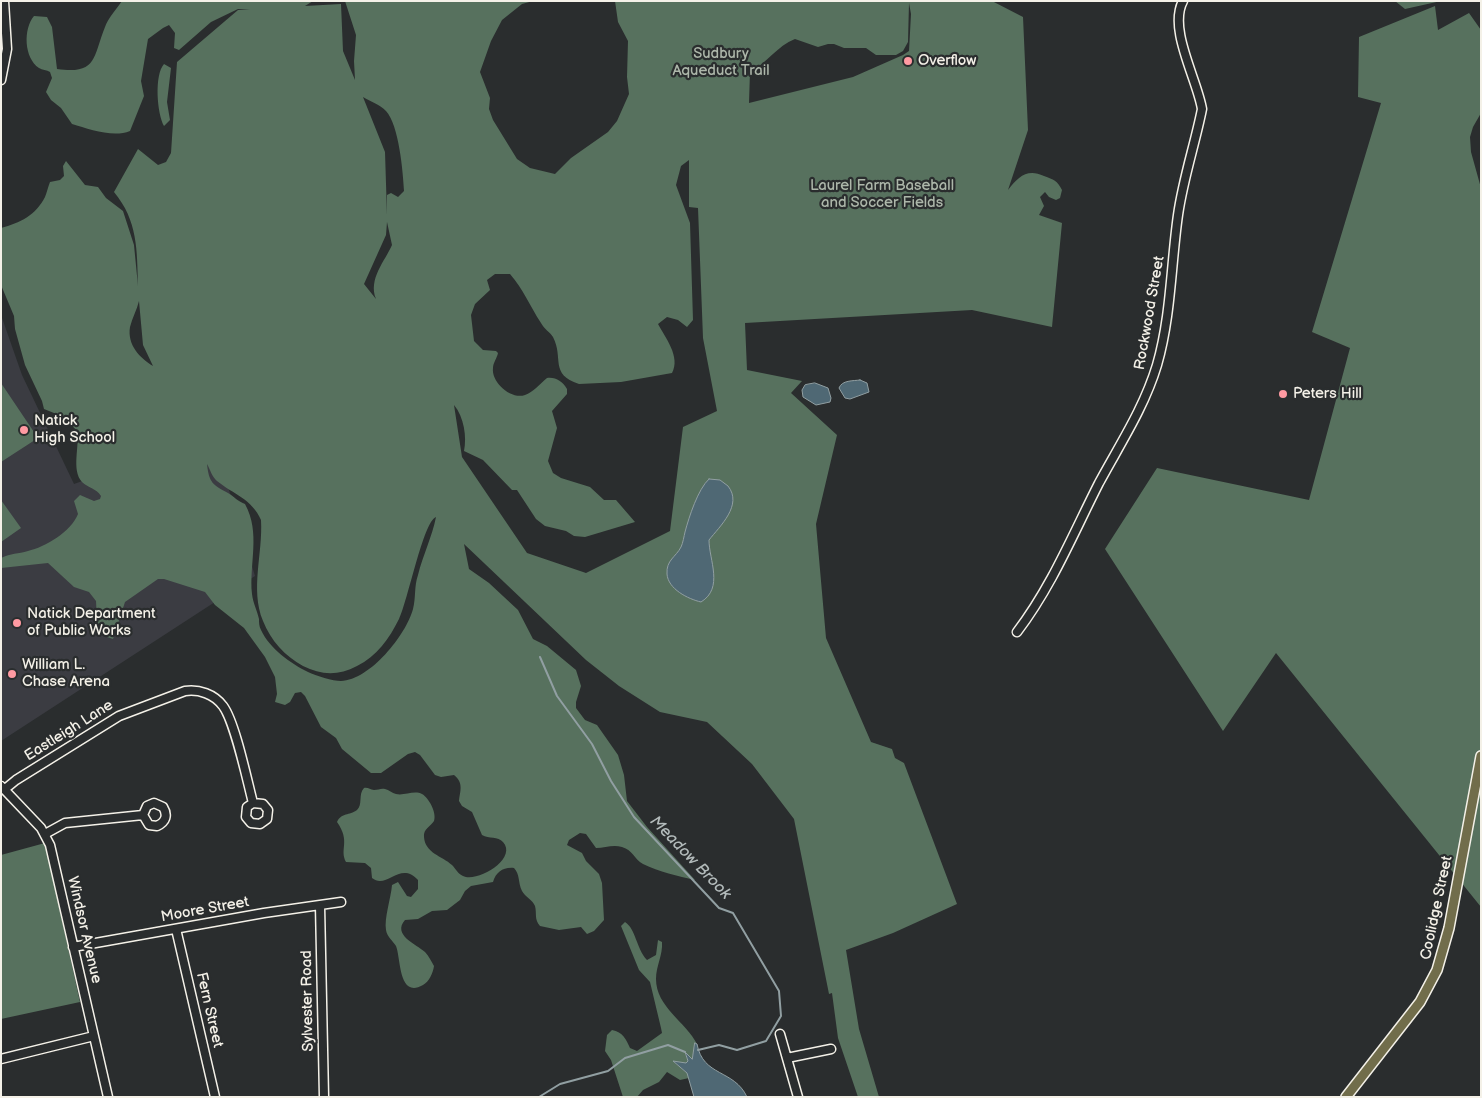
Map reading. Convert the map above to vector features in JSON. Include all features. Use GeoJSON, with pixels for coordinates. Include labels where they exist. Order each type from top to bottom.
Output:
{"type":"FeatureCollection","features":[{"type":"Feature","properties":{"kind":"main road","name":"Coolidge Street"},"geometry":{"type":"LineString","coordinates":[[1346,1097],[1420,1002],[1437,970],[1450,928],[1481,756]]}},
{"type":"Feature","properties":{"kind":"street"},"geometry":{"type":"LineString","coordinates":[[1,80],[7,49],[4,1]]}},
{"type":"Feature","properties":{"kind":"street","name":"Rockwood Street"},"geometry":{"type":"LineString","coordinates":[[1018,632],[1047,588],[1065,554],[1101,481],[1148,394],[1158,363],[1178,214],[1202,108],[1198,89],[1180,34],[1180,7],[1183,1]]}},
{"type":"Feature","properties":{"kind":"street","name":"Eastleigh Lane"},"geometry":{"type":"LineString","coordinates":[[3,788],[119,716],[185,691],[194,690],[213,697],[227,713],[253,803]]}},
{"type":"Feature","properties":{"kind":"street","name":"Windsor Avenue"},"geometry":{"type":"LineString","coordinates":[[3,788],[45,834],[52,852],[108,1097]]}},
{"type":"Feature","properties":{"kind":"street"},"geometry":{"type":"LineString","coordinates":[[45,834],[65,823],[143,815]]}},
{"type":"Feature","properties":{"kind":"street","name":"Moore Street"},"geometry":{"type":"LineString","coordinates":[[73,947],[341,902]]}},
{"type":"Feature","properties":{"kind":"street","name":"Sylvester Road"},"geometry":{"type":"LineString","coordinates":[[320,906],[324,1097]]}},
{"type":"Feature","properties":{"kind":"street","name":"Fern Street"},"geometry":{"type":"LineString","coordinates":[[176,929],[214,1097]]}},
{"type":"Feature","properties":{"kind":"street"},"geometry":{"type":"LineString","coordinates":[[780,1034],[798,1097]]}},
{"type":"Feature","properties":{"kind":"street"},"geometry":{"type":"LineString","coordinates":[[1,1059],[94,1036]]}},
{"type":"Feature","properties":{"kind":"street"},"geometry":{"type":"LineString","coordinates":[[787,1058],[831,1049]]}},
{"type":"Feature","properties":{"kind":"shaded area"},"geometry":{"type":"Polygon","coordinates":[[[1,315],[22,375],[74,484],[212,434],[255,576],[1,741],[1,315]]]}},
{"type":"Feature","properties":{"kind":"green space"},"geometry":{"type":"Polygon","coordinates":[[[122,1],[313,1],[305,6],[341,4],[343,51],[355,80],[356,35],[345,1],[533,1],[522,4],[502,20],[491,41],[480,72],[490,98],[489,109],[493,120],[517,159],[530,168],[555,174],[571,158],[608,132],[617,121],[629,94],[627,77],[628,41],[618,22],[615,1],[992,1],[1023,17],[1028,130],[1008,190],[1023,175],[1033,173],[1055,181],[1062,190],[1060,198],[1056,200],[1049,197],[1045,192],[1040,197],[1044,206],[1039,215],[1062,223],[1052,327],[972,310],[745,323],[747,370],[802,381],[791,393],[837,435],[816,524],[826,638],[871,742],[892,749],[895,758],[904,763],[957,904],[893,933],[846,950],[859,1029],[879,1097],[858,1097],[838,1038],[832,993],[829,994],[794,819],[752,764],[707,722],[660,712],[619,686],[586,660],[464,544],[469,569],[489,583],[518,610],[533,639],[547,646],[576,670],[581,686],[576,708],[585,720],[597,725],[618,755],[624,775],[627,801],[647,827],[695,880],[649,867],[640,862],[629,850],[619,846],[596,848],[586,834],[580,833],[569,840],[567,845],[582,853],[586,861],[599,874],[602,883],[604,920],[594,931],[587,934],[581,927],[559,930],[540,926],[536,919],[535,906],[522,891],[516,870],[514,868],[503,869],[496,875],[493,882],[471,886],[465,891],[460,900],[447,910],[432,911],[418,919],[405,920],[401,930],[403,935],[425,952],[434,966],[427,982],[415,988],[405,982],[396,946],[388,935],[386,925],[392,885],[398,882],[407,896],[411,897],[418,889],[418,880],[405,873],[378,881],[372,878],[371,868],[365,863],[346,862],[343,835],[337,822],[343,815],[354,812],[359,808],[361,793],[364,788],[374,790],[385,789],[395,794],[422,794],[430,802],[435,818],[424,834],[427,847],[452,865],[463,876],[477,876],[486,873],[501,862],[506,849],[501,840],[482,835],[472,812],[462,806],[459,801],[461,787],[457,778],[454,775],[441,777],[435,775],[420,755],[415,752],[408,754],[381,773],[371,773],[342,749],[336,738],[321,727],[301,692],[295,693],[290,702],[285,705],[275,702],[277,694],[275,677],[265,657],[244,628],[215,605],[205,592],[164,579],[158,579],[125,602],[113,639],[104,636],[97,621],[96,601],[89,592],[74,587],[48,563],[1,568],[1,558],[42,546],[64,533],[75,521],[78,514],[74,501],[80,495],[94,501],[100,499],[101,496],[97,491],[84,484],[79,477],[76,465],[77,431],[64,417],[44,409],[25,365],[15,329],[14,316],[1,285],[1,228],[21,221],[37,209],[45,197],[50,182],[60,180],[64,176],[63,166],[66,161],[85,185],[98,187],[106,198],[123,211],[134,245],[138,286],[135,236],[128,214],[114,192],[138,149],[158,165],[166,162],[171,153],[177,62],[238,10],[250,9],[238,9],[211,22],[179,50],[174,48],[175,33],[169,25],[148,39],[141,81],[144,96],[130,131],[116,134],[72,124],[61,108],[51,100],[46,92],[52,78],[50,72],[40,69],[30,57],[27,36],[30,22],[34,16],[47,17],[52,27],[57,69],[80,69],[92,61],[106,24],[122,1]],[[909,3],[908,42],[903,51],[896,55],[876,55],[866,48],[844,48],[834,44],[818,47],[795,39],[750,72],[749,103],[853,77],[903,55],[909,51],[911,14],[909,3]],[[363,97],[385,152],[387,215],[387,195],[391,193],[398,197],[404,191],[397,137],[386,111],[363,97]],[[689,160],[681,166],[676,185],[690,223],[693,320],[687,327],[678,320],[667,317],[658,324],[668,341],[675,360],[672,373],[621,382],[579,384],[570,380],[560,370],[553,337],[542,325],[510,274],[495,274],[487,280],[490,290],[475,304],[471,315],[474,341],[483,350],[496,351],[498,353],[493,366],[493,373],[503,389],[514,395],[525,395],[534,390],[547,378],[553,378],[558,380],[567,389],[567,394],[552,411],[557,428],[548,461],[553,473],[561,478],[590,487],[604,500],[616,500],[635,522],[585,537],[574,536],[566,531],[545,526],[536,519],[517,490],[512,490],[483,460],[464,451],[464,427],[454,405],[462,457],[527,553],[586,573],[670,531],[683,427],[717,411],[703,338],[698,208],[689,207],[689,160]],[[387,222],[386,235],[364,284],[376,299],[374,284],[378,270],[392,245],[387,222]],[[139,301],[130,327],[130,340],[139,355],[153,366],[143,345],[139,301]],[[207,464],[209,475],[215,485],[245,504],[250,515],[253,537],[251,582],[253,597],[260,629],[270,643],[281,655],[301,668],[315,675],[334,680],[352,679],[375,665],[395,643],[409,620],[414,605],[417,579],[436,517],[431,522],[421,547],[403,610],[387,640],[371,657],[357,666],[336,673],[323,673],[296,662],[279,647],[270,635],[259,609],[257,596],[261,520],[253,507],[215,479],[207,464]]]}},
{"type":"Feature","properties":{"kind":"green space"},"geometry":{"type":"Polygon","coordinates":[[[1395,1],[1441,1],[1405,9],[1395,1]]]}},
{"type":"Feature","properties":{"kind":"green space"},"geometry":{"type":"Polygon","coordinates":[[[1435,6],[1438,30],[1469,13],[1481,30],[1481,113],[1470,137],[1471,152],[1481,188],[1481,907],[1276,653],[1223,731],[1105,549],[1157,468],[1309,500],[1350,348],[1312,332],[1381,103],[1358,97],[1359,37],[1435,6]]]}},
{"type":"Feature","properties":{"kind":"green space"},"geometry":{"type":"Polygon","coordinates":[[[164,64],[171,68],[167,102],[170,120],[164,126],[158,104],[158,85],[161,69],[164,64]]]}},
{"type":"Feature","properties":{"kind":"green space"},"geometry":{"type":"Polygon","coordinates":[[[1,383],[38,438],[1,462],[1,383]]]}},
{"type":"Feature","properties":{"kind":"green space"},"geometry":{"type":"Polygon","coordinates":[[[1,500],[21,528],[1,542],[1,500]]]}},
{"type":"Feature","properties":{"kind":"green space"},"geometry":{"type":"Polygon","coordinates":[[[45,843],[80,1002],[1,1019],[1,855],[45,843]]]}},
{"type":"Feature","properties":{"kind":"green space"},"geometry":{"type":"Polygon","coordinates":[[[625,922],[632,929],[640,950],[647,960],[656,955],[658,940],[662,942],[656,974],[657,989],[666,1006],[686,1028],[697,1044],[695,1043],[692,1060],[685,1053],[688,1061],[686,1064],[674,1062],[687,1073],[689,1078],[680,1080],[667,1072],[659,1082],[643,1090],[637,1097],[623,1097],[611,1060],[605,1051],[607,1035],[612,1030],[619,1032],[630,1048],[637,1051],[662,1033],[650,982],[639,970],[621,926],[625,922]]]}},
{"type":"Feature","properties":{"kind":"water"},"geometry":{"type":"Polygon","coordinates":[[[860,380],[867,383],[869,392],[850,399],[845,398],[839,388],[840,385],[848,381],[860,380]]]}},
{"type":"Feature","properties":{"kind":"water"},"geometry":{"type":"Polygon","coordinates":[[[815,383],[828,388],[831,398],[830,402],[816,405],[803,397],[802,390],[805,385],[815,383]]]}},
{"type":"Feature","properties":{"kind":"water"},"geometry":{"type":"Polygon","coordinates":[[[709,479],[720,480],[728,486],[733,500],[724,522],[709,540],[714,582],[708,596],[701,602],[685,596],[675,589],[668,579],[667,569],[681,547],[694,504],[701,489],[709,479]]]}},
{"type":"Feature","properties":{"kind":"water"},"geometry":{"type":"Polygon","coordinates":[[[695,1043],[700,1055],[706,1062],[712,1068],[735,1082],[747,1097],[694,1097],[687,1073],[673,1061],[686,1063],[688,1061],[685,1052],[692,1059],[695,1043]]]}},
{"type":"Feature","properties":{"kind":"waterway","name":"Meadow Brook"},"geometry":{"type":"LineString","coordinates":[[540,657],[557,696],[592,744],[611,781],[634,817],[719,908],[733,913],[779,991],[781,1016],[766,1041],[737,1050],[719,1045],[698,1050]]}},
{"type":"Feature","properties":{"kind":"waterway"},"geometry":{"type":"LineString","coordinates":[[539,1097],[560,1084],[608,1071],[625,1058],[668,1045],[685,1052]]}},
{"type":"Feature","properties":{"kind":"place","name":"Overflow"},"geometry":{"type":"Point","coordinates":[908,61]}},
{"type":"Feature","properties":{"kind":"place","name":"Peters Hill"},"geometry":{"type":"Point","coordinates":[1283,394]}},
{"type":"Feature","properties":{"kind":"place","name":"Natick High School"},"geometry":{"type":"Point","coordinates":[24,430]}},
{"type":"Feature","properties":{"kind":"place","name":"Natick Department of Public Works"},"geometry":{"type":"Point","coordinates":[17,623]}},
{"type":"Feature","properties":{"kind":"place","name":"William L. Chase Arena"},"geometry":{"type":"Point","coordinates":[12,674]}},
{"type":"Feature","properties":{"kind":"park label","name":"Sudbury Aqueduct Trail"},"geometry":{"type":"Point","coordinates":[721,62]}},
{"type":"Feature","properties":{"kind":"park label","name":"Laurel Farm Baseball and Soccer Fields"},"geometry":{"type":"Point","coordinates":[882,194]}}]}
